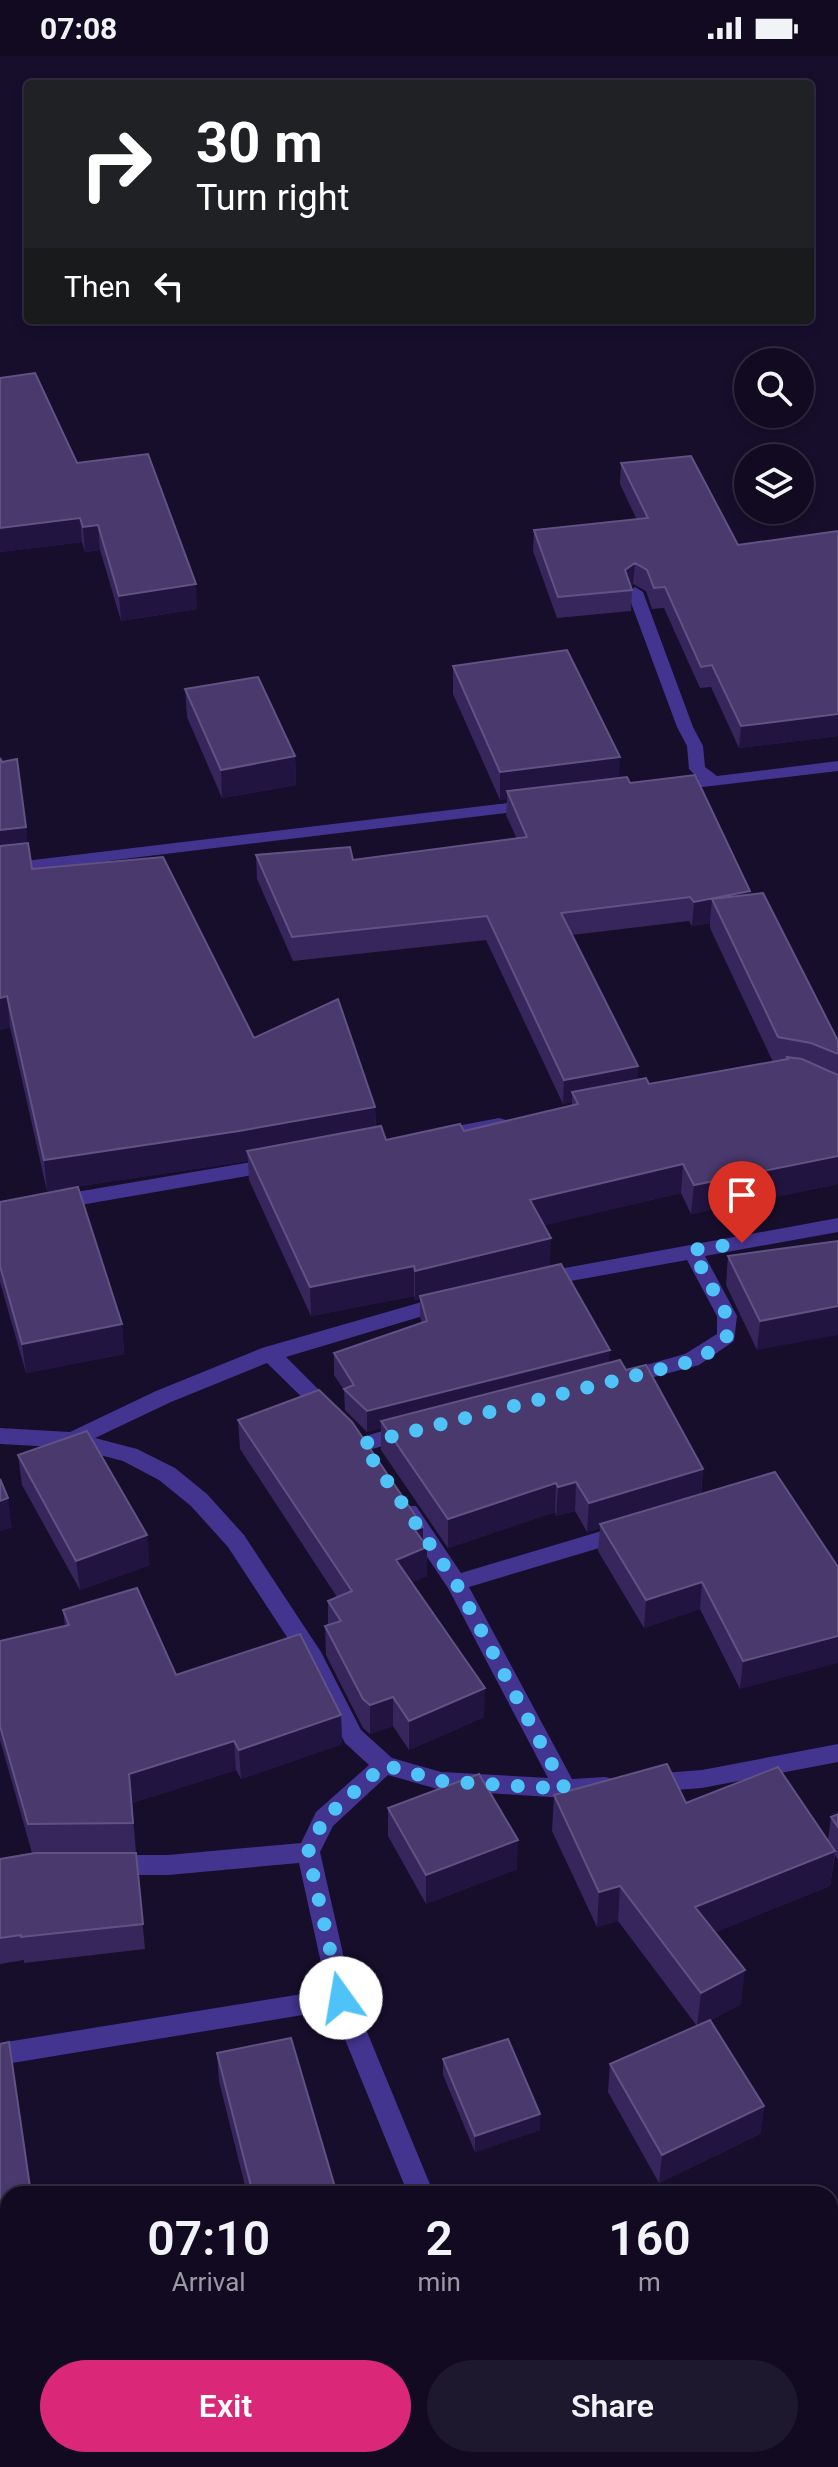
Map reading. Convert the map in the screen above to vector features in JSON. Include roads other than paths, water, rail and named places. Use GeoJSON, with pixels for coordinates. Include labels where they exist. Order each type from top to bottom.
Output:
{"type":"FeatureCollection","features":[{"type":"Feature","properties":{"kind":"street"},"geometry":{"type":"LineString","coordinates":[[635,592],[685,727],[695,746],[697,769],[714,782]]}},
{"type":"Feature","properties":{"kind":"street"},"geometry":{"type":"LineString","coordinates":[[651,790],[838,766]]}},
{"type":"Feature","properties":{"kind":"street"},"geometry":{"type":"LineString","coordinates":[[0,869],[556,802]]}},
{"type":"Feature","properties":{"kind":"street"},"geometry":{"type":"LineString","coordinates":[[416,1140],[525,1120]]}},
{"type":"Feature","properties":{"kind":"street"},"geometry":{"type":"LineString","coordinates":[[0,1212],[292,1162]]}},
{"type":"Feature","properties":{"kind":"street"},"geometry":{"type":"LineString","coordinates":[[518,1283],[838,1225]]}},
{"type":"Feature","properties":{"kind":"street"},"geometry":{"type":"LineString","coordinates":[[603,1383],[693,1361],[713,1350],[727,1336],[727,1316],[692,1250]]}},
{"type":"Feature","properties":{"kind":"street"},"geometry":{"type":"LineString","coordinates":[[73,1440],[173,1389],[269,1353],[370,1321],[459,1299]]}},
{"type":"Feature","properties":{"kind":"street"},"geometry":{"type":"LineString","coordinates":[[269,1353],[362,1444],[379,1469]]}},
{"type":"Feature","properties":{"kind":"street"},"geometry":{"type":"LineString","coordinates":[[362,1444],[422,1428]]}},
{"type":"Feature","properties":{"kind":"street"},"geometry":{"type":"LineString","coordinates":[[0,1436],[73,1440],[129,1455],[167,1474],[199,1500],[236,1541],[313,1658],[353,1736],[384,1765],[441,1781],[565,1789],[702,1779],[838,1753]]}},
{"type":"Feature","properties":{"kind":"street"},"geometry":{"type":"LineString","coordinates":[[396,1494],[456,1583],[565,1789]]}},
{"type":"Feature","properties":{"kind":"street"},"geometry":{"type":"LineString","coordinates":[[456,1583],[649,1525]]}},
{"type":"Feature","properties":{"kind":"street"},"geometry":{"type":"LineString","coordinates":[[384,1765],[324,1819],[308,1852],[341,1998],[418,2186]]}},
{"type":"Feature","properties":{"kind":"street"},"geometry":{"type":"LineString","coordinates":[[92,1866],[168,1865],[308,1852]]}},
{"type":"Feature","properties":{"kind":"street"},"geometry":{"type":"LineString","coordinates":[[0,2054],[341,1998]]}}]}
